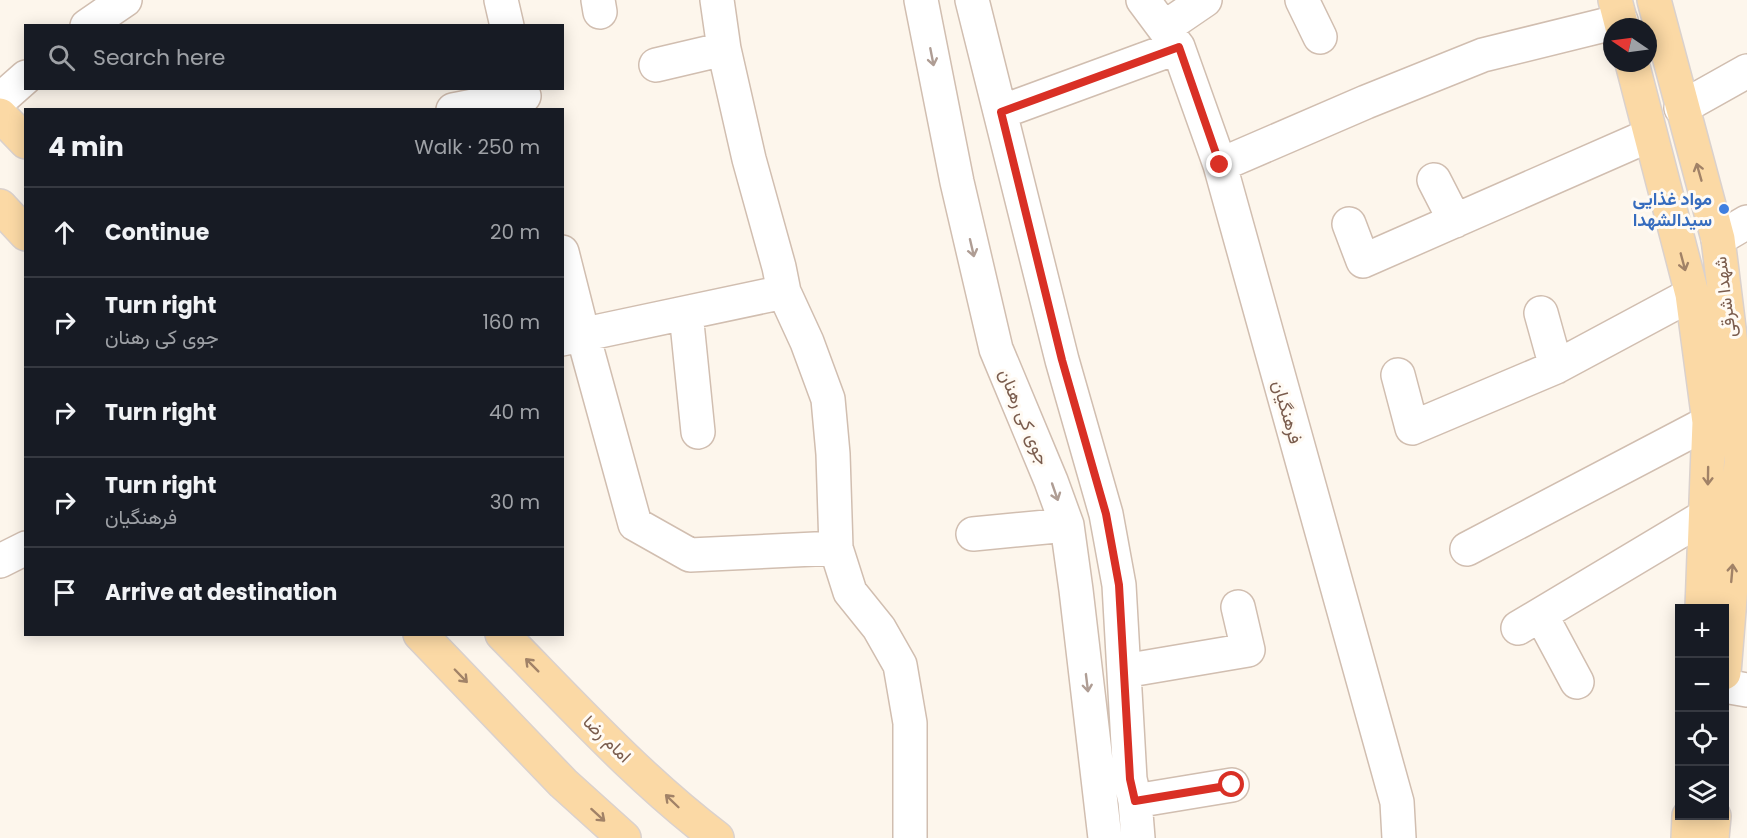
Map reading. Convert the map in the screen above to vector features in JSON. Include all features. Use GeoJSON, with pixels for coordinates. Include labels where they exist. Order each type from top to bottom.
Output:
{"type":"FeatureCollection","features":[{"type":"Feature","properties":{"kind":"main road","name":"شهدا شرقی"},"geometry":{"type":"LineString","coordinates":[[1654,0],[1681,108],[1718,239],[1739,346],[1744,462],[1726,658]]}},
{"type":"Feature","properties":{"kind":"main road","name":"شهدا شرقی"},"geometry":{"type":"LineString","coordinates":[[1634,72],[1692,294],[1709,422],[1702,604]]}},
{"type":"Feature","properties":{"kind":"main road"},"geometry":{"type":"LineString","coordinates":[[0,115],[24,140]]}},
{"type":"Feature","properties":{"kind":"main road"},"geometry":{"type":"LineString","coordinates":[[0,206],[24,232]]}},
{"type":"Feature","properties":{"kind":"main road"},"geometry":{"type":"LineString","coordinates":[[422,636],[563,783],[624,838]]}},
{"type":"Feature","properties":{"kind":"main road","name":"امام رضا"},"geometry":{"type":"LineString","coordinates":[[504,636],[597,730],[684,813],[717,838]]}},
{"type":"Feature","properties":{"kind":"main road"},"geometry":{"type":"LineString","coordinates":[[1688,838],[1689,820]]}},
{"type":"Feature","properties":{"kind":"main road"},"geometry":{"type":"LineString","coordinates":[[1712,838],[1714,820]]}},
{"type":"Feature","properties":{"kind":"street"},"geometry":{"type":"LineString","coordinates":[[501,0],[507,24]]}},
{"type":"Feature","properties":{"kind":"street"},"geometry":{"type":"LineString","coordinates":[[717,0],[724,49],[749,159],[784,292],[807,342],[828,399],[833,454],[836,548],[850,592],[879,628],[900,665],[910,723],[910,838]]}},
{"type":"Feature","properties":{"kind":"street","name":"جوی کی رهنان"},"geometry":{"type":"LineString","coordinates":[[921,0],[957,182],[996,349],[1067,525],[1105,838]]}},
{"type":"Feature","properties":{"kind":"street"},"geometry":{"type":"LineString","coordinates":[[972,0],[1062,360],[1106,514],[1119,585],[1130,779],[1135,801],[1138,838]]}},
{"type":"Feature","properties":{"kind":"street","name":"فرهنگیان"},"geometry":{"type":"LineString","coordinates":[[1143,0],[1171,38],[1220,165],[1397,802],[1399,838]]}},
{"type":"Feature","properties":{"kind":"street"},"geometry":{"type":"LineString","coordinates":[[1001,112],[1171,38],[1205,0]]}},
{"type":"Feature","properties":{"kind":"street"},"geometry":{"type":"LineString","coordinates":[[1302,0],[1320,37]]}},
{"type":"Feature","properties":{"kind":"street"},"geometry":{"type":"LineString","coordinates":[[1220,165],[1366,102],[1484,55],[1619,16]]}},
{"type":"Feature","properties":{"kind":"street"},"geometry":{"type":"LineString","coordinates":[[656,65],[724,49]]}},
{"type":"Feature","properties":{"kind":"street"},"geometry":{"type":"LineString","coordinates":[[1681,108],[1747,71]]}},
{"type":"Feature","properties":{"kind":"street"},"geometry":{"type":"LineString","coordinates":[[0,100],[24,79]]}},
{"type":"Feature","properties":{"kind":"street"},"geometry":{"type":"LineString","coordinates":[[465,108],[525,98]]}},
{"type":"Feature","properties":{"kind":"street"},"geometry":{"type":"LineString","coordinates":[[1349,224],[1363,261],[1650,135]]}},
{"type":"Feature","properties":{"kind":"street"},"geometry":{"type":"LineString","coordinates":[[1434,180],[1455,222]]}},
{"type":"Feature","properties":{"kind":"street"},"geometry":{"type":"LineString","coordinates":[[1718,239],[1747,222]]}},
{"type":"Feature","properties":{"kind":"street"},"geometry":{"type":"LineString","coordinates":[[564,267],[573,337],[635,524],[690,555],[836,548]]}},
{"type":"Feature","properties":{"kind":"street"},"geometry":{"type":"LineString","coordinates":[[573,337],[784,292]]}},
{"type":"Feature","properties":{"kind":"street"},"geometry":{"type":"LineString","coordinates":[[1398,375],[1412,428],[1556,367],[1692,294]]}},
{"type":"Feature","properties":{"kind":"street"},"geometry":{"type":"LineString","coordinates":[[686,313],[698,432]]}},
{"type":"Feature","properties":{"kind":"street"},"geometry":{"type":"LineString","coordinates":[[1541,313],[1556,367]]}},
{"type":"Feature","properties":{"kind":"street"},"geometry":{"type":"LineString","coordinates":[[1467,549],[1709,422]]}},
{"type":"Feature","properties":{"kind":"street"},"geometry":{"type":"LineString","coordinates":[[1577,682],[1529,622],[1707,515]]}},
{"type":"Feature","properties":{"kind":"street"},"geometry":{"type":"LineString","coordinates":[[972,534],[1067,525]]}},
{"type":"Feature","properties":{"kind":"street"},"geometry":{"type":"LineString","coordinates":[[0,561],[24,549]]}},
{"type":"Feature","properties":{"kind":"street"},"geometry":{"type":"LineString","coordinates":[[1124,671],[1248,650],[1238,607]]}},
{"type":"Feature","properties":{"kind":"street"},"geometry":{"type":"LineString","coordinates":[[1729,687],[1747,690]]}},
{"type":"Feature","properties":{"kind":"street"},"geometry":{"type":"LineString","coordinates":[[1135,801],[1232,785]]}},
{"type":"Feature","properties":{"kind":"place","name":"مواد غذایی سیدالشهدا"},"geometry":{"type":"Point","coordinates":[1724,209]}},
{"type":"Feature","properties":{"kind":"route"},"geometry":{"type":"LineString","coordinates":[[1220,165],[1179,47],[1001,112],[1062,360],[1106,514],[1119,585],[1130,779],[1135,801],[1232,785]]}}]}
